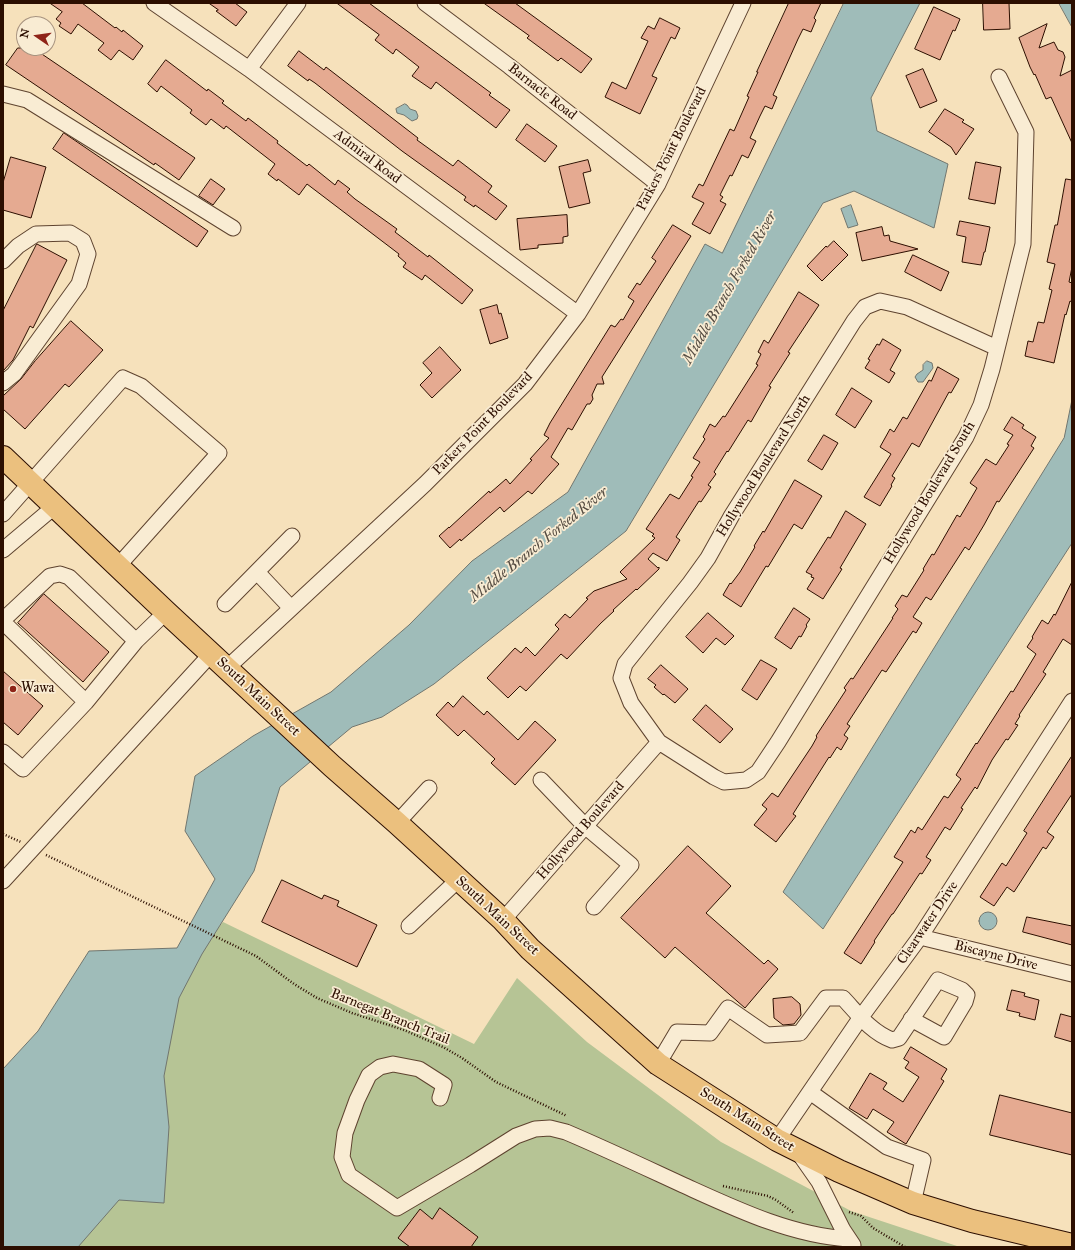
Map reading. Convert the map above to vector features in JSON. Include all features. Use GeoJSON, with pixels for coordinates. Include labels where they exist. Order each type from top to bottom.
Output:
{"type":"FeatureCollection","features":[{"type":"Feature","properties":{"kind":"highway","name":"South Main Street"},"geometry":{"type":"LineString","coordinates":[[3,457],[54,507],[264,703],[503,920],[530,949],[658,1064],[776,1140],[797,1152],[839,1171],[913,1203],[972,1221],[1072,1245]]}},
{"type":"Feature","properties":{"kind":"street","name":"Admiral Road"},"geometry":{"type":"LineString","coordinates":[[154,3],[249,69],[578,314]]}},
{"type":"Feature","properties":{"kind":"street"},"geometry":{"type":"LineString","coordinates":[[249,69],[298,3]]}},
{"type":"Feature","properties":{"kind":"street","name":"Barnacle Road"},"geometry":{"type":"LineString","coordinates":[[425,3],[509,66],[658,184]]}},
{"type":"Feature","properties":{"kind":"street","name":"Parkers Point Boulevard"},"geometry":{"type":"LineString","coordinates":[[3,881],[219,661],[291,608],[425,484],[525,384],[578,314],[658,184],[740,4]]}},
{"type":"Feature","properties":{"kind":"street","name":"Hollywood Boulevard South"},"geometry":{"type":"LineString","coordinates":[[659,742],[714,778],[724,782],[746,780],[758,772],[966,437],[981,405],[1023,244],[1026,132],[999,77]]}},
{"type":"Feature","properties":{"kind":"street"},"geometry":{"type":"LineString","coordinates":[[3,94],[28,100],[233,228]]}},
{"type":"Feature","properties":{"kind":"street"},"geometry":{"type":"LineString","coordinates":[[3,261],[18,246],[36,234],[70,233],[83,241],[88,254],[79,284],[14,374],[3,383]]}},
{"type":"Feature","properties":{"kind":"street","name":"Hollywood Boulevard North"},"geometry":{"type":"LineString","coordinates":[[659,742],[631,703],[621,678],[625,664],[690,583],[708,558],[732,515],[788,425],[854,321],[865,307],[880,301],[907,308],[997,348]]}},
{"type":"Feature","properties":{"kind":"street"},"geometry":{"type":"LineString","coordinates":[[3,514],[123,378],[141,386],[219,453],[118,566]]}},
{"type":"Feature","properties":{"kind":"street"},"geometry":{"type":"LineString","coordinates":[[3,550],[54,507]]}},
{"type":"Feature","properties":{"kind":"street"},"geometry":{"type":"LineString","coordinates":[[225,604],[292,536]]}},
{"type":"Feature","properties":{"kind":"street"},"geometry":{"type":"LineString","coordinates":[[257,572],[291,608]]}},
{"type":"Feature","properties":{"kind":"street"},"geometry":{"type":"LineString","coordinates":[[86,702],[3,621],[50,576],[60,574],[69,577],[136,641]]}},
{"type":"Feature","properties":{"kind":"street"},"geometry":{"type":"LineString","coordinates":[[3,752],[23,770],[86,702],[136,641],[166,612]]}},
{"type":"Feature","properties":{"kind":"street","name":"Clearwater Drive"},"geometry":{"type":"LineString","coordinates":[[776,1140],[861,1017],[920,937],[1072,701]]}},
{"type":"Feature","properties":{"kind":"street","name":"Hollywood Boulevard"},"geometry":{"type":"LineString","coordinates":[[503,920],[659,742]]}},
{"type":"Feature","properties":{"kind":"street"},"geometry":{"type":"LineString","coordinates":[[541,780],[586,827],[631,865],[594,907]]}},
{"type":"Feature","properties":{"kind":"street"},"geometry":{"type":"LineString","coordinates":[[397,823],[429,788]]}},
{"type":"Feature","properties":{"kind":"street"},"geometry":{"type":"LineString","coordinates":[[409,926],[458,880]]}},
{"type":"Feature","properties":{"kind":"street","name":"Biscayne Drive"},"geometry":{"type":"LineString","coordinates":[[920,937],[1072,974]]}},
{"type":"Feature","properties":{"kind":"street"},"geometry":{"type":"LineString","coordinates":[[658,1064],[677,1032],[710,1033],[728,1008],[767,1035],[800,1032],[826,998],[843,998],[877,1032],[892,1040],[899,1038],[911,1019]]}},
{"type":"Feature","properties":{"kind":"street"},"geometry":{"type":"LineString","coordinates":[[440,1098],[444,1085],[419,1069],[393,1064],[380,1067],[369,1075],[357,1100],[345,1133],[342,1157],[349,1175],[397,1208],[516,1136],[535,1129],[550,1128],[573,1135],[756,1217],[786,1227],[851,1243]]}},
{"type":"Feature","properties":{"kind":"street"},"geometry":{"type":"LineString","coordinates":[[810,1092],[888,1147],[923,1160],[913,1203]]}},
{"type":"Feature","properties":{"kind":"street"},"geometry":{"type":"LineString","coordinates":[[797,1152],[819,1182],[851,1243]]}},
{"type":"Feature","properties":{"kind":"path"},"geometry":{"type":"LineString","coordinates":[[3,834],[25,844]]}},
{"type":"Feature","properties":{"kind":"path","name":"Barnegat Branch Trail"},"geometry":{"type":"LineString","coordinates":[[45,854],[256,956],[294,984],[317,998],[352,1013],[404,1030],[443,1047],[462,1058],[496,1082],[574,1119]]}},
{"type":"Feature","properties":{"kind":"path"},"geometry":{"type":"LineString","coordinates":[[719,1185],[768,1196],[796,1214]]}},
{"type":"Feature","properties":{"kind":"path"},"geometry":{"type":"LineString","coordinates":[[848,1212],[861,1216],[873,1228],[904,1247]]}},
{"type":"Feature","properties":{"kind":"green space"},"geometry":{"type":"Polygon","coordinates":[[[223,922],[474,1044],[517,978],[587,1042],[721,1142],[851,1211],[960,1247],[3,1247],[3,1200],[187,965],[223,922]]]}},
{"type":"Feature","properties":{"kind":"water","name":"Middle Branch Forked River"},"geometry":{"type":"Polygon","coordinates":[[[844,3],[920,3],[871,98],[877,131],[948,164],[934,228],[854,191],[823,203],[626,531],[434,684],[382,717],[352,727],[280,787],[254,871],[202,954],[179,998],[164,1076],[169,1127],[164,1203],[119,1200],[78,1247],[3,1247],[3,1069],[38,1031],[89,951],[177,948],[215,879],[185,831],[195,776],[253,736],[331,692],[409,625],[472,561],[568,492],[705,244],[722,253],[844,3]]]}},
{"type":"Feature","properties":{"kind":"water"},"geometry":{"type":"Polygon","coordinates":[[[1059,3],[1072,3],[1072,27],[1059,3]]]}},
{"type":"Feature","properties":{"kind":"water"},"geometry":{"type":"Polygon","coordinates":[[[405,104],[410,109],[416,111],[418,116],[417,119],[412,121],[404,115],[397,113],[396,109],[405,104]]]}},
{"type":"Feature","properties":{"kind":"water"},"geometry":{"type":"Polygon","coordinates":[[[851,205],[858,225],[848,228],[841,209],[851,205]]]}},
{"type":"Feature","properties":{"kind":"water"},"geometry":{"type":"Polygon","coordinates":[[[927,361],[932,363],[933,368],[923,382],[918,382],[915,377],[923,370],[923,365],[927,361]]]}},
{"type":"Feature","properties":{"kind":"water"},"geometry":{"type":"Polygon","coordinates":[[[1072,400],[1072,543],[823,929],[783,892],[1064,438],[1072,400]]]}},
{"type":"Feature","properties":{"kind":"water"},"geometry":{"type":"Polygon","coordinates":[[[988,912],[994,915],[997,921],[994,927],[988,930],[982,927],[979,921],[982,915],[988,912]]]}},
{"type":"Feature","properties":{"kind":"building"},"geometry":{"type":"Polygon","coordinates":[[[50,3],[82,3],[115,28],[116,27],[122,32],[123,30],[143,46],[133,60],[119,50],[111,60],[98,50],[104,43],[78,24],[71,34],[59,26],[61,23],[56,19],[62,12],[50,3]]]}},
{"type":"Feature","properties":{"kind":"building"},"geometry":{"type":"Polygon","coordinates":[[[209,3],[235,3],[247,12],[236,26],[216,11],[218,10],[209,3]]]}},
{"type":"Feature","properties":{"kind":"building"},"geometry":{"type":"Polygon","coordinates":[[[337,3],[369,3],[491,93],[489,95],[510,110],[496,128],[436,82],[431,89],[412,76],[419,67],[396,49],[393,54],[375,40],[379,35],[337,3]]]}},
{"type":"Feature","properties":{"kind":"building"},"geometry":{"type":"Polygon","coordinates":[[[484,3],[515,3],[592,59],[581,73],[561,58],[558,61],[527,38],[529,36],[484,3]]]}},
{"type":"Feature","properties":{"kind":"building"},"geometry":{"type":"Polygon","coordinates":[[[789,3],[821,3],[814,18],[816,20],[811,32],[803,29],[798,39],[773,95],[777,97],[772,109],[765,106],[760,116],[750,138],[756,141],[748,158],[742,155],[732,176],[730,175],[720,195],[723,197],[720,201],[726,204],[710,234],[692,224],[704,203],[692,197],[699,184],[703,186],[730,129],[734,131],[749,97],[747,96],[757,72],[789,3]]]}},
{"type":"Feature","properties":{"kind":"building"},"geometry":{"type":"Polygon","coordinates":[[[983,3],[1009,3],[1010,29],[984,30],[983,3]]]}},
{"type":"Feature","properties":{"kind":"building"},"geometry":{"type":"Polygon","coordinates":[[[934,7],[960,19],[955,31],[953,30],[940,60],[915,49],[934,7]]]}},
{"type":"Feature","properties":{"kind":"building"},"geometry":{"type":"Polygon","coordinates":[[[660,18],[680,28],[675,39],[671,37],[652,76],[657,78],[640,114],[605,97],[612,82],[626,89],[648,41],[641,38],[648,26],[654,29],[660,18]]]}},
{"type":"Feature","properties":{"kind":"building"},"geometry":{"type":"Polygon","coordinates":[[[1047,24],[1039,48],[1054,42],[1058,50],[1063,52],[1065,57],[1060,76],[1072,70],[1072,143],[1051,97],[1046,99],[1035,74],[1034,75],[1030,67],[1019,38],[1047,24]]]}},
{"type":"Feature","properties":{"kind":"building"},"geometry":{"type":"Polygon","coordinates":[[[16,51],[16,56],[45,56],[195,158],[179,180],[155,163],[154,165],[6,65],[16,51]]]}},
{"type":"Feature","properties":{"kind":"building"},"geometry":{"type":"Polygon","coordinates":[[[299,51],[324,70],[326,67],[418,138],[417,140],[453,166],[458,160],[492,186],[488,192],[507,206],[496,220],[475,205],[474,207],[464,200],[466,197],[402,151],[315,83],[309,79],[308,81],[288,66],[299,51]]]}},
{"type":"Feature","properties":{"kind":"building"},"geometry":{"type":"Polygon","coordinates":[[[166,60],[207,91],[208,89],[224,101],[222,103],[246,121],[248,118],[307,166],[309,164],[335,185],[338,180],[350,189],[347,192],[355,199],[397,229],[395,232],[428,257],[429,255],[473,290],[462,304],[425,275],[422,280],[403,267],[406,263],[398,256],[399,254],[307,184],[299,195],[278,179],[277,181],[268,174],[275,164],[226,126],[224,129],[211,119],[206,125],[190,113],[192,110],[161,86],[157,92],[148,84],[166,60]]]}},
{"type":"Feature","properties":{"kind":"building"},"geometry":{"type":"Polygon","coordinates":[[[923,69],[937,101],[920,108],[906,76],[923,69]]]}},
{"type":"Feature","properties":{"kind":"building"},"geometry":{"type":"Polygon","coordinates":[[[945,109],[964,120],[962,122],[974,129],[956,155],[951,147],[929,132],[945,109]]]}},
{"type":"Feature","properties":{"kind":"building"},"geometry":{"type":"Polygon","coordinates":[[[527,124],[557,146],[545,162],[516,140],[527,124]]]}},
{"type":"Feature","properties":{"kind":"building"},"geometry":{"type":"Polygon","coordinates":[[[64,133],[208,231],[197,247],[53,149],[64,133]]]}},
{"type":"Feature","properties":{"kind":"building"},"geometry":{"type":"Polygon","coordinates":[[[11,157],[46,167],[31,218],[3,210],[3,183],[11,157]]]}},
{"type":"Feature","properties":{"kind":"building"},"geometry":{"type":"Polygon","coordinates":[[[588,160],[591,171],[583,173],[590,203],[569,208],[559,167],[588,160]]]}},
{"type":"Feature","properties":{"kind":"building"},"geometry":{"type":"Polygon","coordinates":[[[976,162],[1001,167],[995,204],[969,199],[976,162]]]}},
{"type":"Feature","properties":{"kind":"building"},"geometry":{"type":"Polygon","coordinates":[[[211,179],[225,189],[213,205],[199,196],[211,179]]]}},
{"type":"Feature","properties":{"kind":"building"},"geometry":{"type":"Polygon","coordinates":[[[1066,179],[1072,180],[1072,267],[1069,282],[1072,283],[1072,302],[1070,301],[1066,315],[1065,314],[1054,363],[1025,356],[1028,341],[1033,342],[1038,322],[1044,323],[1052,290],[1049,289],[1055,264],[1047,262],[1055,225],[1057,225],[1066,179]]]}},
{"type":"Feature","properties":{"kind":"building"},"geometry":{"type":"Polygon","coordinates":[[[567,215],[568,236],[563,237],[563,243],[538,245],[538,248],[520,250],[517,219],[567,215]]]}},
{"type":"Feature","properties":{"kind":"building"},"geometry":{"type":"Polygon","coordinates":[[[960,221],[990,227],[981,265],[962,262],[966,237],[957,235],[960,221]]]}},
{"type":"Feature","properties":{"kind":"building"},"geometry":{"type":"Polygon","coordinates":[[[673,225],[691,236],[602,377],[604,384],[597,384],[590,404],[587,404],[572,430],[568,428],[551,457],[559,464],[532,494],[528,491],[504,512],[500,507],[461,541],[460,539],[450,548],[439,536],[489,491],[490,493],[506,479],[510,484],[532,460],[530,459],[549,438],[544,435],[550,423],[611,325],[615,327],[621,319],[623,320],[634,301],[628,297],[637,283],[640,285],[656,261],[652,258],[673,225]]]}},
{"type":"Feature","properties":{"kind":"building"},"geometry":{"type":"Polygon","coordinates":[[[882,227],[884,236],[889,235],[890,241],[918,249],[862,261],[856,233],[882,227]]]}},
{"type":"Feature","properties":{"kind":"building"},"geometry":{"type":"Polygon","coordinates":[[[834,241],[848,255],[822,281],[807,266],[826,246],[827,247],[834,241]]]}},
{"type":"Feature","properties":{"kind":"building"},"geometry":{"type":"Polygon","coordinates":[[[37,244],[67,260],[33,328],[30,326],[13,360],[3,371],[3,311],[37,244]]]}},
{"type":"Feature","properties":{"kind":"building"},"geometry":{"type":"Polygon","coordinates":[[[913,255],[949,272],[941,291],[905,272],[913,255]]]}},
{"type":"Feature","properties":{"kind":"building"},"geometry":{"type":"Polygon","coordinates":[[[799,292],[819,305],[788,352],[790,353],[769,386],[771,387],[751,422],[748,420],[714,472],[716,474],[708,485],[711,487],[701,502],[699,501],[676,537],[680,540],[667,561],[653,553],[648,559],[658,568],[659,567],[659,569],[613,610],[614,611],[567,659],[561,654],[526,691],[520,686],[508,698],[487,678],[515,648],[521,653],[526,647],[535,656],[559,629],[555,625],[565,614],[570,618],[588,599],[586,598],[594,591],[627,579],[620,572],[655,538],[652,536],[654,534],[646,529],[670,494],[679,499],[693,477],[691,476],[700,462],[693,458],[705,439],[703,437],[710,424],[715,427],[723,416],[725,417],[758,365],[756,364],[761,354],[758,352],[764,340],[768,343],[799,292]]]}},
{"type":"Feature","properties":{"kind":"building"},"geometry":{"type":"Polygon","coordinates":[[[497,305],[499,314],[501,313],[508,338],[490,344],[480,310],[497,305]]]}},
{"type":"Feature","properties":{"kind":"building"},"geometry":{"type":"Polygon","coordinates":[[[71,321],[103,350],[69,387],[65,384],[25,429],[3,409],[3,396],[21,379],[71,321]]]}},
{"type":"Feature","properties":{"kind":"building"},"geometry":{"type":"Polygon","coordinates":[[[883,339],[901,350],[890,370],[895,373],[889,383],[865,368],[870,360],[868,359],[877,344],[879,345],[883,339]]]}},
{"type":"Feature","properties":{"kind":"building"},"geometry":{"type":"Polygon","coordinates":[[[440,347],[461,370],[432,398],[420,385],[432,373],[423,363],[440,347]]]}},
{"type":"Feature","properties":{"kind":"building"},"geometry":{"type":"Polygon","coordinates":[[[938,367],[959,379],[951,393],[949,392],[919,447],[912,443],[892,476],[895,478],[891,485],[892,486],[880,506],[864,497],[891,454],[880,447],[890,429],[894,432],[903,417],[907,419],[938,367]]]}},
{"type":"Feature","properties":{"kind":"building"},"geometry":{"type":"Polygon","coordinates":[[[852,388],[872,401],[855,428],[836,415],[852,388]]]}},
{"type":"Feature","properties":{"kind":"building"},"geometry":{"type":"Polygon","coordinates":[[[1012,417],[1024,425],[1022,428],[1036,437],[1031,446],[1034,448],[999,502],[997,501],[969,550],[965,547],[931,600],[926,597],[913,617],[922,623],[916,633],[913,631],[886,672],[882,670],[847,724],[850,726],[844,735],[848,738],[841,750],[837,747],[830,758],[829,757],[793,814],[796,816],[776,842],[754,825],[767,809],[762,805],[772,793],[778,797],[812,746],[817,737],[816,736],[846,690],[844,688],[851,678],[853,679],[893,618],[898,609],[895,606],[902,595],[907,597],[957,515],[960,517],[977,488],[970,483],[986,459],[996,465],[1009,445],[1007,444],[1013,435],[1004,430],[1012,417]]]}},
{"type":"Feature","properties":{"kind":"building"},"geometry":{"type":"Polygon","coordinates":[[[824,435],[838,443],[822,470],[808,461],[824,435]]]}},
{"type":"Feature","properties":{"kind":"building"},"geometry":{"type":"Polygon","coordinates":[[[795,480],[822,496],[802,529],[794,524],[768,567],[766,566],[741,607],[723,595],[730,583],[731,584],[740,572],[755,547],[754,546],[795,480]]]}},
{"type":"Feature","properties":{"kind":"building"},"geometry":{"type":"Polygon","coordinates":[[[846,511],[866,524],[840,568],[842,569],[823,599],[807,589],[814,578],[806,572],[828,537],[830,538],[846,511]]]}},
{"type":"Feature","properties":{"kind":"building"},"geometry":{"type":"Polygon","coordinates":[[[1072,582],[1072,645],[1063,639],[1043,672],[1046,674],[1019,715],[1020,716],[1015,724],[1018,725],[1008,740],[1006,739],[992,760],[977,789],[975,787],[961,808],[963,809],[950,830],[945,827],[926,857],[931,860],[922,874],[920,873],[892,914],[861,964],[844,953],[903,862],[894,857],[911,830],[915,833],[918,827],[922,830],[944,796],[948,798],[961,779],[956,775],[1011,691],[1013,692],[1036,654],[1027,647],[1033,638],[1032,637],[1042,620],[1048,624],[1054,614],[1055,615],[1072,582]]]}},
{"type":"Feature","properties":{"kind":"building","name":"Wawa"},"geometry":{"type":"Polygon","coordinates":[[[44,594],[109,652],[83,682],[18,623],[44,594]]]}},
{"type":"Feature","properties":{"kind":"building"},"geometry":{"type":"Polygon","coordinates":[[[794,608],[810,619],[801,637],[799,636],[791,649],[775,638],[794,608]]]}},
{"type":"Feature","properties":{"kind":"building"},"geometry":{"type":"Polygon","coordinates":[[[708,613],[734,636],[725,645],[716,638],[703,653],[686,637],[708,613]]]}},
{"type":"Feature","properties":{"kind":"building"},"geometry":{"type":"Polygon","coordinates":[[[761,660],[777,669],[757,700],[742,690],[761,660]]]}},
{"type":"Feature","properties":{"kind":"building"},"geometry":{"type":"Polygon","coordinates":[[[661,665],[688,689],[675,703],[654,687],[656,685],[648,679],[661,665]]]}},
{"type":"Feature","properties":{"kind":"building","name":"Wawa"},"geometry":{"type":"Polygon","coordinates":[[[3,671],[43,706],[18,735],[3,722],[3,671]]]}},
{"type":"Feature","properties":{"kind":"building"},"geometry":{"type":"Polygon","coordinates":[[[463,696],[484,715],[487,711],[518,740],[535,721],[556,740],[515,785],[491,763],[495,759],[464,730],[458,736],[436,715],[448,702],[453,707],[463,696]]]}},
{"type":"Feature","properties":{"kind":"building"},"geometry":{"type":"Polygon","coordinates":[[[706,705],[733,729],[720,743],[693,720],[706,705]]]}},
{"type":"Feature","properties":{"kind":"building"},"geometry":{"type":"Polygon","coordinates":[[[1072,756],[1072,794],[1047,832],[1054,837],[1046,849],[1043,847],[1014,892],[1007,887],[994,906],[980,897],[1002,863],[1006,866],[1027,833],[1024,831],[1072,756]]]}},
{"type":"Feature","properties":{"kind":"building"},"geometry":{"type":"Polygon","coordinates":[[[688,846],[731,886],[706,913],[764,964],[768,960],[778,969],[745,1008],[675,947],[665,958],[621,918],[688,846]]]}},
{"type":"Feature","properties":{"kind":"building"},"geometry":{"type":"Polygon","coordinates":[[[282,880],[322,899],[324,895],[339,901],[337,906],[377,925],[357,967],[262,922],[282,880]]]}},
{"type":"Feature","properties":{"kind":"building"},"geometry":{"type":"Polygon","coordinates":[[[1027,917],[1072,926],[1072,945],[1023,932],[1027,917]]]}},
{"type":"Feature","properties":{"kind":"building"},"geometry":{"type":"Polygon","coordinates":[[[1012,990],[1025,993],[1024,996],[1039,1000],[1035,1020],[1019,1016],[1020,1013],[1007,1010],[1012,990]]]}},
{"type":"Feature","properties":{"kind":"building"},"geometry":{"type":"Polygon","coordinates":[[[792,997],[800,1004],[801,1015],[794,1024],[783,1025],[774,1018],[773,999],[792,997]]]}},
{"type":"Feature","properties":{"kind":"building"},"geometry":{"type":"Polygon","coordinates":[[[1061,1014],[1072,1017],[1072,1042],[1055,1037],[1061,1014]]]}},
{"type":"Feature","properties":{"kind":"building"},"geometry":{"type":"Polygon","coordinates":[[[911,1047],[947,1069],[941,1079],[944,1081],[906,1144],[887,1132],[894,1122],[873,1109],[867,1119],[849,1108],[870,1073],[887,1083],[883,1089],[903,1102],[919,1077],[905,1068],[909,1062],[904,1059],[911,1047]]]}},
{"type":"Feature","properties":{"kind":"building"},"geometry":{"type":"Polygon","coordinates":[[[1000,1095],[1072,1113],[1072,1155],[990,1135],[1000,1095]]]}},
{"type":"Feature","properties":{"kind":"building"},"geometry":{"type":"Polygon","coordinates":[[[440,1208],[478,1237],[471,1247],[410,1247],[398,1238],[420,1209],[432,1219],[440,1208]]]}},
{"type":"Feature","properties":{"kind":"place","name":"Wawa"},"geometry":{"type":"Point","coordinates":[13,689]}}]}
